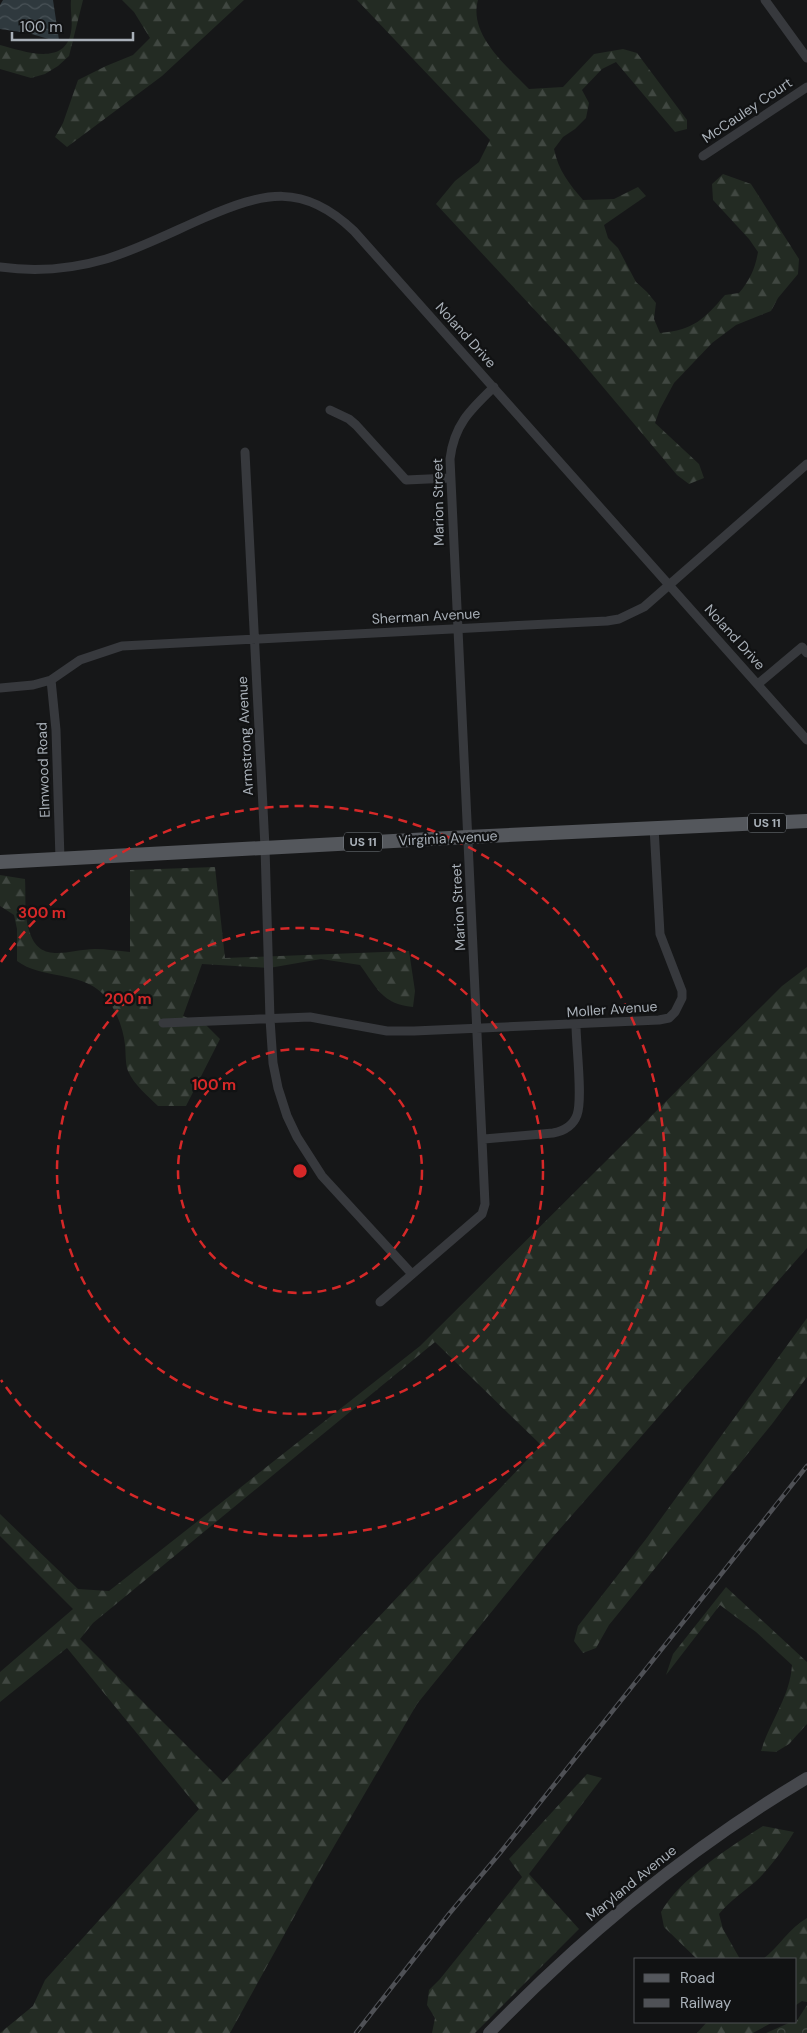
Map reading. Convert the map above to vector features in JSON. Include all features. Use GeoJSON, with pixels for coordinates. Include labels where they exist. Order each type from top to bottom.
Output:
{"type":"FeatureCollection","features":[{"type":"Feature","properties":{"kind":"main road","name":"Virginia Avenue"},"geometry":{"type":"LineString","coordinates":[[0,862],[468,836],[807,821]]}},
{"type":"Feature","properties":{"kind":"main road","name":"Maryland Avenue"},"geometry":{"type":"LineString","coordinates":[[489,2033],[564,1959],[635,1896],[703,1845],[767,1801],[807,1778]]}},
{"type":"Feature","properties":{"kind":"street"},"geometry":{"type":"LineString","coordinates":[[765,0],[807,58]]}},
{"type":"Feature","properties":{"kind":"street","name":"McCauley Court"},"geometry":{"type":"LineString","coordinates":[[702,156],[807,87]]}},
{"type":"Feature","properties":{"kind":"street","name":"Noland Drive"},"geometry":{"type":"LineString","coordinates":[[0,267],[44,269],[75,266],[120,254],[251,199],[280,196],[302,199],[326,208],[340,217],[354,231],[807,740]]}},
{"type":"Feature","properties":{"kind":"street","name":"Marion Street"},"geometry":{"type":"LineString","coordinates":[[380,1302],[485,1210],[484,1138],[450,478],[452,445],[456,431],[475,405],[494,387]]}},
{"type":"Feature","properties":{"kind":"street"},"geometry":{"type":"LineString","coordinates":[[330,410],[356,425],[406,480],[450,478]]}},
{"type":"Feature","properties":{"kind":"street","name":"Armstrong Avenue"},"geometry":{"type":"LineString","coordinates":[[245,452],[265,847],[270,1018],[273,1063],[278,1088],[287,1116],[297,1137],[322,1176],[412,1274]]}},
{"type":"Feature","properties":{"kind":"street","name":"Sherman Avenue"},"geometry":{"type":"LineString","coordinates":[[0,688],[33,685],[51,680],[80,660],[122,646],[619,619],[644,607],[807,464]]}},
{"type":"Feature","properties":{"kind":"street"},"geometry":{"type":"LineString","coordinates":[[758,684],[802,647],[807,653]]}},
{"type":"Feature","properties":{"kind":"street","name":"Elmwood Road"},"geometry":{"type":"LineString","coordinates":[[51,680],[56,730],[60,858]]}},
{"type":"Feature","properties":{"kind":"street","name":"Moller Avenue"},"geometry":{"type":"LineString","coordinates":[[163,1023],[310,1017],[387,1031],[478,1030],[669,1018],[679,1006],[682,991],[680,980],[664,948],[658,921],[654,827]]}},
{"type":"Feature","properties":{"kind":"street"},"geometry":{"type":"LineString","coordinates":[[484,1138],[560,1132],[573,1124],[577,1116],[579,1102],[576,1025]]}},
{"type":"Feature","properties":{"kind":"green space"},"geometry":{"type":"Polygon","coordinates":[[[71,0],[83,0],[69,56],[45,74],[31,78],[0,69],[0,45],[42,54],[61,50],[67,43],[71,32],[71,0]]]}},
{"type":"Feature","properties":{"kind":"green space"},"geometry":{"type":"Polygon","coordinates":[[[122,0],[244,0],[162,76],[67,147],[55,137],[63,123],[78,80],[133,55],[150,38],[134,12],[122,0]]]}},
{"type":"Feature","properties":{"kind":"green space"},"geometry":{"type":"Polygon","coordinates":[[[357,0],[478,0],[476,13],[484,38],[501,60],[529,89],[563,87],[594,54],[623,49],[637,53],[687,120],[687,129],[675,132],[616,62],[602,69],[582,90],[589,103],[586,118],[563,137],[554,149],[569,183],[583,200],[614,199],[638,187],[646,196],[604,225],[608,238],[618,248],[636,282],[656,303],[654,319],[660,333],[690,326],[711,311],[725,295],[739,293],[746,284],[754,269],[758,252],[749,239],[713,200],[712,184],[723,174],[751,184],[799,259],[798,274],[778,298],[771,311],[736,325],[712,343],[674,383],[660,409],[655,423],[699,464],[704,478],[689,484],[677,475],[571,349],[436,204],[455,181],[479,162],[490,140],[357,0]]]}},
{"type":"Feature","properties":{"kind":"green space"},"geometry":{"type":"Polygon","coordinates":[[[215,867],[225,958],[409,951],[415,991],[413,1007],[394,1002],[381,994],[360,965],[321,959],[269,968],[202,964],[183,1016],[206,1025],[220,1039],[186,1106],[158,1106],[137,1086],[128,1071],[124,1038],[120,1024],[111,1004],[102,993],[82,981],[27,967],[17,961],[17,929],[14,915],[0,906],[0,875],[25,879],[27,924],[34,941],[40,948],[47,952],[56,953],[95,949],[130,952],[130,870],[215,867]]]}},
{"type":"Feature","properties":{"kind":"green space"},"geometry":{"type":"Polygon","coordinates":[[[807,967],[807,1248],[544,1547],[417,1704],[315,1879],[230,2033],[0,2033],[33,2006],[45,1980],[199,1809],[67,1648],[0,1702],[0,1672],[73,1609],[0,1536],[0,1514],[78,1589],[109,1591],[420,1346],[782,986],[807,967]],[[435,1342],[93,1623],[80,1639],[223,1782],[541,1445],[435,1342]]]}},
{"type":"Feature","properties":{"kind":"green space"},"geometry":{"type":"Polygon","coordinates":[[[807,1318],[807,1377],[772,1424],[609,1625],[596,1648],[583,1653],[574,1641],[578,1626],[646,1539],[807,1318]]]}},
{"type":"Feature","properties":{"kind":"green space"},"geometry":{"type":"Polygon","coordinates":[[[726,1587],[807,1662],[807,1724],[789,1744],[776,1752],[761,1751],[788,1688],[792,1665],[756,1632],[720,1605],[666,1675],[673,1654],[726,1587]]]}},
{"type":"Feature","properties":{"kind":"green space"},"geometry":{"type":"Polygon","coordinates":[[[587,1774],[602,1778],[529,1874],[579,1929],[475,2033],[432,2033],[435,2018],[427,2005],[429,1990],[440,1979],[522,1877],[509,1859],[587,1774]]]}},
{"type":"Feature","properties":{"kind":"green space"},"geometry":{"type":"Polygon","coordinates":[[[763,1826],[794,1832],[766,1871],[719,1914],[723,1929],[739,1958],[696,1958],[664,1927],[661,1912],[680,1887],[721,1853],[763,1826]]]}},
{"type":"Feature","properties":{"kind":"green space"},"geometry":{"type":"Polygon","coordinates":[[[807,1918],[807,2002],[802,2001],[797,2004],[797,1958],[764,1958],[807,1918]]]}},
{"type":"Feature","properties":{"kind":"green space"},"geometry":{"type":"Polygon","coordinates":[[[807,2005],[807,2033],[766,2033],[789,2023],[797,2023],[807,2005]]]}},
{"type":"Feature","properties":{"kind":"green space"},"geometry":{"type":"Polygon","coordinates":[[[706,2023],[771,2023],[753,2033],[697,2033],[706,2023]]]}},
{"type":"Feature","properties":{"kind":"water"},"geometry":{"type":"Polygon","coordinates":[[[3,0],[53,0],[59,40],[0,29],[0,5],[3,0]]]}},
{"type":"Feature","properties":{"kind":"railway"},"geometry":{"type":"LineString","coordinates":[[356,2033],[807,1466]]}}]}
